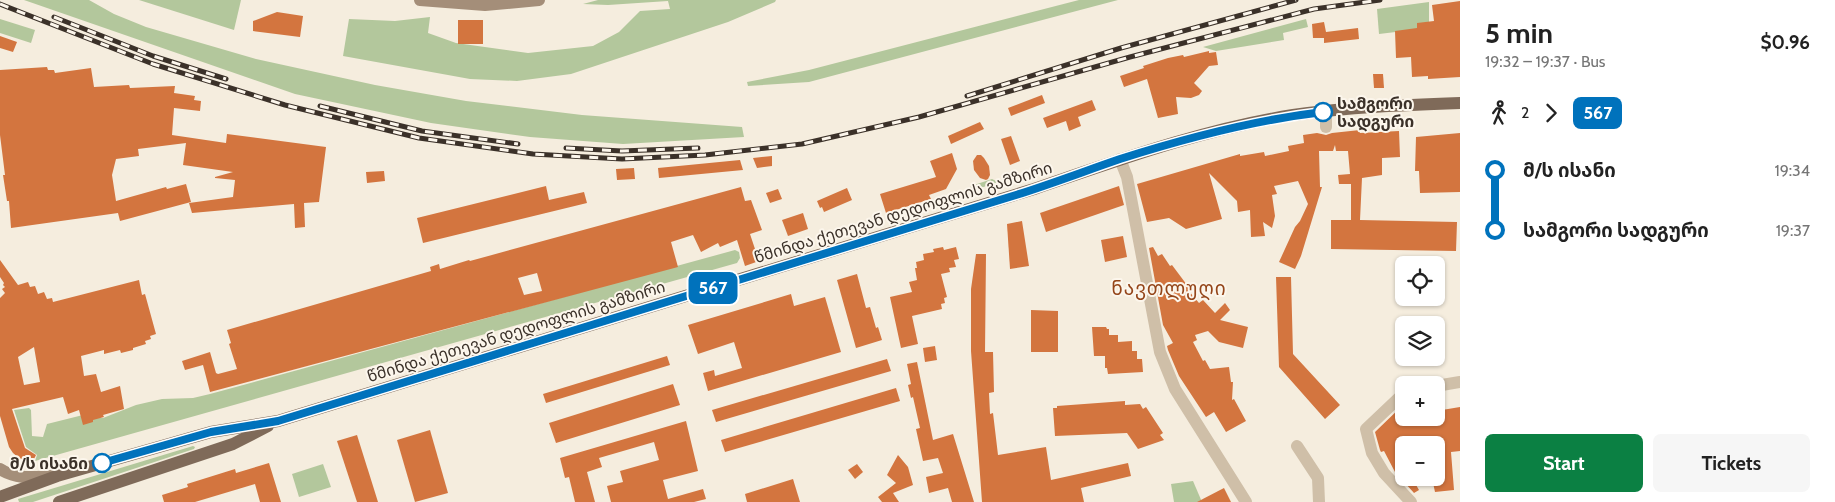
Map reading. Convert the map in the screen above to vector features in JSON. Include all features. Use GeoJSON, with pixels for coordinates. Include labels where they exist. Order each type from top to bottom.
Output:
{"type":"FeatureCollection","features":[{"type":"Feature","properties":{"kind":"main road","name":"წმინდა ქეთევან დედოფლის გამზირი"},"geometry":{"type":"LineString","coordinates":[[0,497],[58,476],[211,432],[278,421],[1016,195],[1120,159],[1232,128],[1294,115],[1373,106],[1460,103]]}},
{"type":"Feature","properties":{"kind":"main road","name":"წმინდა ქეთევან დედოფლის გამზირი"},"geometry":{"type":"LineString","coordinates":[[59,502],[233,444],[278,421]]}},
{"type":"Feature","properties":{"kind":"street"},"geometry":{"type":"LineString","coordinates":[[420,0],[485,5],[539,0]]}},
{"type":"Feature","properties":{"kind":"street"},"geometry":{"type":"LineString","coordinates":[[1326,112],[1326,127]]}},
{"type":"Feature","properties":{"kind":"street"},"geometry":{"type":"LineString","coordinates":[[1120,159],[1127,177],[1160,352],[1175,389],[1246,502]]}},
{"type":"Feature","properties":{"kind":"street"},"geometry":{"type":"LineString","coordinates":[[1445,384],[1460,382]]}},
{"type":"Feature","properties":{"kind":"street"},"geometry":{"type":"LineString","coordinates":[[1395,402],[1366,429],[1372,453],[1384,473],[1411,502]]}},
{"type":"Feature","properties":{"kind":"street"},"geometry":{"type":"LineString","coordinates":[[1297,446],[1318,478],[1319,502]]}},
{"type":"Feature","properties":{"kind":"street"},"geometry":{"type":"LineString","coordinates":[[0,469],[18,477],[58,476]]}},
{"type":"Feature","properties":{"kind":"green space"},"geometry":{"type":"Polygon","coordinates":[[[24,0],[89,0],[114,14],[146,27],[256,59],[375,85],[466,101],[582,115],[742,127],[744,137],[623,144],[530,137],[431,123],[295,94],[24,0]]]}},
{"type":"Feature","properties":{"kind":"green space"},"geometry":{"type":"Polygon","coordinates":[[[139,0],[241,0],[234,30],[139,0]]]}},
{"type":"Feature","properties":{"kind":"green space"},"geometry":{"type":"Polygon","coordinates":[[[598,0],[776,0],[728,22],[571,74],[517,81],[470,79],[343,56],[349,19],[395,21],[430,17],[428,33],[456,43],[528,53],[593,46],[619,32],[640,11],[670,9],[668,1],[608,5],[583,4],[598,0]]]}},
{"type":"Feature","properties":{"kind":"green space"},"geometry":{"type":"Polygon","coordinates":[[[1079,0],[1118,0],[809,82],[748,86],[747,82],[809,70],[1079,0]]]}},
{"type":"Feature","properties":{"kind":"green space"},"geometry":{"type":"Polygon","coordinates":[[[1429,2],[1429,28],[1379,34],[1377,9],[1429,2]]]}},
{"type":"Feature","properties":{"kind":"green space"},"geometry":{"type":"Polygon","coordinates":[[[0,19],[35,30],[31,43],[0,33],[0,19]]]}},
{"type":"Feature","properties":{"kind":"green space"},"geometry":{"type":"Polygon","coordinates":[[[1306,19],[1308,27],[1283,33],[1284,40],[1216,51],[1203,47],[1306,19]]]}},
{"type":"Feature","properties":{"kind":"green space"},"geometry":{"type":"Polygon","coordinates":[[[992,179],[998,182],[969,192],[971,186],[992,179]]]}},
{"type":"Feature","properties":{"kind":"green space"},"geometry":{"type":"Polygon","coordinates":[[[735,250],[739,252],[740,258],[737,263],[35,461],[37,455],[26,447],[14,410],[29,408],[31,410],[32,436],[43,437],[47,424],[83,415],[91,418],[103,418],[136,405],[162,399],[193,398],[210,394],[735,250]]]}},
{"type":"Feature","properties":{"kind":"green space"},"geometry":{"type":"Polygon","coordinates":[[[193,446],[195,447],[194,449],[33,502],[19,502],[18,499],[193,446]]]}},
{"type":"Feature","properties":{"kind":"green space"},"geometry":{"type":"Polygon","coordinates":[[[323,464],[331,487],[299,497],[292,474],[323,464]]]}},
{"type":"Feature","properties":{"kind":"green space"},"geometry":{"type":"Polygon","coordinates":[[[1193,481],[1202,502],[1174,502],[1171,484],[1193,481]]]}},
{"type":"Feature","properties":{"kind":"building"},"geometry":{"type":"Polygon","coordinates":[[[1460,1],[1460,77],[1428,79],[1428,76],[1412,77],[1411,57],[1396,58],[1395,31],[1417,28],[1417,23],[1434,21],[1432,5],[1460,1]]]}},
{"type":"Feature","properties":{"kind":"building"},"geometry":{"type":"Polygon","coordinates":[[[277,12],[303,16],[300,37],[253,31],[253,21],[277,12]]]}},
{"type":"Feature","properties":{"kind":"building"},"geometry":{"type":"Polygon","coordinates":[[[458,20],[483,20],[483,44],[458,44],[458,20]]]}},
{"type":"Feature","properties":{"kind":"building"},"geometry":{"type":"Polygon","coordinates":[[[1324,22],[1326,32],[1358,28],[1359,39],[1324,43],[1324,38],[1313,38],[1312,24],[1324,22]]]}},
{"type":"Feature","properties":{"kind":"building"},"geometry":{"type":"Polygon","coordinates":[[[0,36],[17,42],[13,52],[0,48],[0,36]]]}},
{"type":"Feature","properties":{"kind":"building"},"geometry":{"type":"Polygon","coordinates":[[[1209,51],[1209,53],[1216,52],[1218,65],[1209,66],[1194,83],[1202,91],[1199,95],[1191,98],[1176,97],[1178,114],[1158,118],[1147,79],[1124,87],[1120,76],[1168,58],[1183,55],[1184,57],[1209,51]]]}},
{"type":"Feature","properties":{"kind":"building"},"geometry":{"type":"Polygon","coordinates":[[[47,67],[48,70],[54,70],[55,73],[91,68],[94,87],[129,85],[130,88],[175,86],[174,93],[195,96],[194,100],[201,101],[200,111],[174,108],[172,135],[226,143],[227,134],[326,147],[319,202],[304,203],[305,227],[295,228],[294,204],[192,213],[189,203],[233,197],[235,180],[215,178],[233,172],[183,165],[186,143],[138,149],[139,156],[116,159],[112,175],[116,201],[166,187],[167,189],[186,184],[191,202],[120,221],[118,213],[11,228],[9,201],[7,201],[3,175],[5,175],[0,135],[0,70],[47,67]]]}},
{"type":"Feature","properties":{"kind":"building"},"geometry":{"type":"Polygon","coordinates":[[[1373,74],[1383,74],[1384,88],[1374,88],[1373,74]]]}},
{"type":"Feature","properties":{"kind":"building"},"geometry":{"type":"Polygon","coordinates":[[[1042,95],[1045,103],[1011,116],[1008,108],[1042,95]]]}},
{"type":"Feature","properties":{"kind":"building"},"geometry":{"type":"Polygon","coordinates":[[[1092,100],[1096,110],[1078,117],[1081,126],[1069,131],[1066,121],[1047,128],[1043,118],[1092,100]]]}},
{"type":"Feature","properties":{"kind":"building"},"geometry":{"type":"Polygon","coordinates":[[[980,122],[984,129],[951,144],[948,136],[980,122]]]}},
{"type":"Feature","properties":{"kind":"building"},"geometry":{"type":"Polygon","coordinates":[[[1360,130],[1360,133],[1399,131],[1400,157],[1382,158],[1382,175],[1362,178],[1360,220],[1457,222],[1456,251],[1331,249],[1331,220],[1351,220],[1351,184],[1339,184],[1338,175],[1350,174],[1348,151],[1336,151],[1335,145],[1333,151],[1319,151],[1320,187],[1322,187],[1301,256],[1295,269],[1279,262],[1308,204],[1298,181],[1274,186],[1277,194],[1272,195],[1275,216],[1272,228],[1263,222],[1265,236],[1251,237],[1250,210],[1238,212],[1237,201],[1209,173],[1222,219],[1186,229],[1169,218],[1147,222],[1137,184],[1240,154],[1240,156],[1264,152],[1265,156],[1289,151],[1288,146],[1304,143],[1303,135],[1317,133],[1326,135],[1360,130]]]}},
{"type":"Feature","properties":{"kind":"building"},"geometry":{"type":"Polygon","coordinates":[[[1460,133],[1460,192],[1420,193],[1419,171],[1415,171],[1416,137],[1460,133]]]}},
{"type":"Feature","properties":{"kind":"building"},"geometry":{"type":"Polygon","coordinates":[[[1011,136],[1020,161],[1010,165],[1001,139],[1011,136]]]}},
{"type":"Feature","properties":{"kind":"building"},"geometry":{"type":"Polygon","coordinates":[[[952,153],[957,169],[946,189],[929,195],[931,199],[886,213],[880,194],[936,177],[930,161],[952,153]]]}},
{"type":"Feature","properties":{"kind":"building"},"geometry":{"type":"Polygon","coordinates":[[[977,155],[981,155],[989,166],[990,175],[986,180],[980,178],[974,170],[973,161],[977,155]]]}},
{"type":"Feature","properties":{"kind":"building"},"geometry":{"type":"Polygon","coordinates":[[[772,156],[772,166],[757,168],[753,158],[772,156]]]}},
{"type":"Feature","properties":{"kind":"building"},"geometry":{"type":"Polygon","coordinates":[[[740,160],[743,170],[659,178],[658,168],[740,160]]]}},
{"type":"Feature","properties":{"kind":"building"},"geometry":{"type":"Polygon","coordinates":[[[634,168],[635,179],[617,180],[616,169],[634,168]]]}},
{"type":"Feature","properties":{"kind":"building"},"geometry":{"type":"Polygon","coordinates":[[[384,171],[385,181],[367,183],[366,172],[384,171]]]}},
{"type":"Feature","properties":{"kind":"building"},"geometry":{"type":"Polygon","coordinates":[[[546,186],[549,200],[584,192],[587,203],[423,243],[417,218],[546,186]]]}},
{"type":"Feature","properties":{"kind":"building"},"geometry":{"type":"Polygon","coordinates":[[[1119,186],[1124,205],[1046,232],[1040,213],[1119,186]]]}},
{"type":"Feature","properties":{"kind":"building"},"geometry":{"type":"Polygon","coordinates":[[[741,187],[745,201],[751,200],[762,230],[750,234],[759,261],[745,266],[737,240],[720,247],[718,243],[701,252],[693,235],[671,242],[678,267],[210,392],[203,365],[185,370],[182,361],[210,352],[216,373],[237,369],[229,344],[231,343],[227,330],[431,271],[430,267],[439,264],[440,269],[741,187]],[[537,273],[518,278],[524,295],[542,291],[537,273]]]}},
{"type":"Feature","properties":{"kind":"building"},"geometry":{"type":"Polygon","coordinates":[[[847,188],[852,200],[824,212],[822,207],[820,208],[817,201],[847,188]]]}},
{"type":"Feature","properties":{"kind":"building"},"geometry":{"type":"Polygon","coordinates":[[[778,189],[782,199],[770,203],[766,193],[778,189]]]}},
{"type":"Feature","properties":{"kind":"building"},"geometry":{"type":"Polygon","coordinates":[[[803,213],[808,229],[788,236],[782,220],[803,213]]]}},
{"type":"Feature","properties":{"kind":"building"},"geometry":{"type":"Polygon","coordinates":[[[1022,221],[1029,266],[1010,269],[1007,224],[1022,221]]]}},
{"type":"Feature","properties":{"kind":"building"},"geometry":{"type":"Polygon","coordinates":[[[1123,236],[1127,257],[1105,262],[1101,240],[1123,236]]]}},
{"type":"Feature","properties":{"kind":"building"},"geometry":{"type":"Polygon","coordinates":[[[943,247],[944,250],[956,247],[959,259],[954,260],[956,267],[949,268],[950,272],[941,274],[947,297],[944,298],[945,303],[941,304],[942,309],[912,316],[918,344],[901,348],[890,297],[912,292],[909,282],[917,280],[916,262],[924,260],[923,254],[934,252],[933,249],[943,247]]]}},
{"type":"Feature","properties":{"kind":"building"},"geometry":{"type":"Polygon","coordinates":[[[1153,247],[1158,256],[1162,254],[1170,266],[1172,265],[1199,303],[1203,300],[1215,313],[1225,303],[1230,310],[1220,320],[1248,327],[1243,348],[1219,342],[1208,331],[1195,335],[1197,340],[1193,342],[1203,361],[1205,360],[1210,369],[1229,367],[1231,382],[1233,382],[1232,400],[1234,399],[1246,421],[1226,432],[1214,412],[1206,417],[1179,376],[1168,350],[1167,346],[1173,343],[1163,325],[1149,248],[1153,247]]]}},
{"type":"Feature","properties":{"kind":"building"},"geometry":{"type":"Polygon","coordinates":[[[976,254],[986,254],[985,352],[993,352],[994,392],[989,393],[990,414],[993,413],[998,455],[1046,447],[1051,480],[1128,463],[1131,476],[1081,488],[1084,502],[982,502],[971,351],[971,289],[976,254]]]}},
{"type":"Feature","properties":{"kind":"building"},"geometry":{"type":"Polygon","coordinates":[[[0,260],[18,285],[28,282],[30,287],[35,286],[38,294],[44,292],[47,299],[52,298],[53,302],[139,280],[142,295],[145,294],[156,334],[150,336],[151,339],[145,341],[146,344],[133,348],[133,350],[121,353],[120,350],[104,354],[104,350],[81,356],[84,376],[96,374],[101,392],[120,386],[124,409],[103,415],[104,417],[83,425],[79,410],[68,414],[63,397],[12,409],[25,448],[36,455],[32,463],[19,458],[13,453],[9,447],[0,416],[0,298],[5,293],[2,289],[5,287],[0,277],[0,260]],[[34,347],[18,357],[24,385],[40,382],[34,347]]]}},
{"type":"Feature","properties":{"kind":"building"},"geometry":{"type":"Polygon","coordinates":[[[857,274],[866,308],[870,307],[876,328],[878,327],[882,340],[856,348],[837,280],[857,274]]]}},
{"type":"Feature","properties":{"kind":"building"},"geometry":{"type":"Polygon","coordinates":[[[1276,277],[1291,277],[1293,354],[1340,405],[1325,419],[1279,367],[1276,277]]]}},
{"type":"Feature","properties":{"kind":"building"},"geometry":{"type":"Polygon","coordinates":[[[791,294],[794,306],[825,297],[841,352],[708,391],[703,373],[714,370],[715,376],[742,368],[734,342],[698,354],[688,325],[791,294]]]}},
{"type":"Feature","properties":{"kind":"building"},"geometry":{"type":"Polygon","coordinates":[[[1031,310],[1058,311],[1058,352],[1031,352],[1031,310]]]}},
{"type":"Feature","properties":{"kind":"building"},"geometry":{"type":"Polygon","coordinates":[[[1092,327],[1106,327],[1109,329],[1109,335],[1118,335],[1118,342],[1132,341],[1132,351],[1137,351],[1137,359],[1142,359],[1143,372],[1108,374],[1107,368],[1105,368],[1105,356],[1094,356],[1092,327]]]}},
{"type":"Feature","properties":{"kind":"building"},"geometry":{"type":"Polygon","coordinates":[[[935,346],[937,360],[925,362],[923,348],[935,346]]]}},
{"type":"Feature","properties":{"kind":"building"},"geometry":{"type":"Polygon","coordinates":[[[667,356],[670,365],[546,403],[543,394],[667,356]]]}},
{"type":"Feature","properties":{"kind":"building"},"geometry":{"type":"Polygon","coordinates":[[[887,359],[891,371],[716,422],[712,410],[887,359]]]}},
{"type":"Feature","properties":{"kind":"building"},"geometry":{"type":"Polygon","coordinates":[[[917,362],[933,440],[953,434],[974,502],[952,502],[948,488],[929,493],[926,477],[943,473],[938,458],[923,461],[916,429],[920,428],[913,397],[911,398],[908,385],[911,384],[907,364],[917,362]]]}},
{"type":"Feature","properties":{"kind":"building"},"geometry":{"type":"Polygon","coordinates":[[[673,384],[680,405],[556,443],[549,423],[673,384]]]}},
{"type":"Feature","properties":{"kind":"building"},"geometry":{"type":"Polygon","coordinates":[[[896,388],[900,401],[725,452],[721,440],[896,388]]]}},
{"type":"Feature","properties":{"kind":"building"},"geometry":{"type":"Polygon","coordinates":[[[1125,401],[1125,405],[1140,404],[1143,409],[1146,407],[1163,433],[1160,435],[1164,440],[1138,449],[1127,433],[1055,436],[1053,408],[1057,408],[1057,406],[1125,401]]]}},
{"type":"Feature","properties":{"kind":"building"},"geometry":{"type":"Polygon","coordinates":[[[1460,407],[1460,451],[1451,452],[1454,490],[1435,492],[1434,486],[1445,486],[1445,436],[1395,436],[1395,472],[1384,451],[1381,452],[1380,450],[1375,432],[1395,413],[1395,426],[1445,426],[1445,410],[1460,407]]]}},
{"type":"Feature","properties":{"kind":"building"},"geometry":{"type":"Polygon","coordinates":[[[686,421],[698,471],[663,480],[668,499],[703,489],[706,499],[694,502],[611,502],[607,486],[623,482],[620,471],[659,460],[654,442],[599,458],[602,467],[587,472],[595,502],[575,502],[569,477],[565,478],[560,458],[686,421]]]}},
{"type":"Feature","properties":{"kind":"building"},"geometry":{"type":"Polygon","coordinates":[[[430,430],[448,493],[415,502],[397,440],[430,430]]]}},
{"type":"Feature","properties":{"kind":"building"},"geometry":{"type":"Polygon","coordinates":[[[357,435],[378,502],[357,502],[337,441],[357,435]]]}},
{"type":"Feature","properties":{"kind":"building"},"geometry":{"type":"Polygon","coordinates":[[[898,455],[908,467],[913,485],[893,493],[899,502],[882,502],[878,497],[896,483],[887,475],[898,455]]]}},
{"type":"Feature","properties":{"kind":"building"},"geometry":{"type":"Polygon","coordinates":[[[269,463],[281,502],[260,502],[255,484],[195,502],[164,502],[162,495],[188,487],[187,484],[235,469],[236,473],[269,463]]]}},
{"type":"Feature","properties":{"kind":"building"},"geometry":{"type":"Polygon","coordinates":[[[857,464],[863,472],[855,479],[848,470],[857,464]]]}},
{"type":"Feature","properties":{"kind":"building"},"geometry":{"type":"Polygon","coordinates":[[[793,479],[800,502],[747,502],[745,494],[793,479]]]}},
{"type":"Feature","properties":{"kind":"building"},"geometry":{"type":"Polygon","coordinates":[[[1408,486],[1417,486],[1419,490],[1414,493],[1408,486]]]}},
{"type":"Feature","properties":{"kind":"building"},"geometry":{"type":"Polygon","coordinates":[[[1224,488],[1231,502],[1197,502],[1224,488]]]}},
{"type":"Feature","properties":{"kind":"railway"},"geometry":{"type":"LineString","coordinates":[[967,96],[1121,48],[1296,0]]}},
{"type":"Feature","properties":{"kind":"railway"},"geometry":{"type":"LineString","coordinates":[[0,4],[153,64],[285,105],[419,138],[533,154],[622,159],[705,155],[802,144],[919,117],[1130,57],[1314,9],[1380,0]]}},
{"type":"Feature","properties":{"kind":"railway"},"geometry":{"type":"LineString","coordinates":[[54,17],[153,56],[226,79]]}},
{"type":"Feature","properties":{"kind":"railway"},"geometry":{"type":"LineString","coordinates":[[320,106],[422,131],[518,144]]}},
{"type":"Feature","properties":{"kind":"railway"},"geometry":{"type":"LineString","coordinates":[[566,148],[622,151],[698,148]]}},
{"type":"Feature","properties":{"kind":"bus line","name":"567"},"geometry":{"type":"LineString","coordinates":[[102,463],[211,432],[278,421],[1016,195],[1120,159],[1187,139],[1262,121],[1323,112]]}},
{"type":"Feature","properties":{"kind":"place","name":"სამგორი სადგური"},"geometry":{"type":"Point","coordinates":[1323,112]}},
{"type":"Feature","properties":{"kind":"place","name":"მ/ს ისანი"},"geometry":{"type":"Point","coordinates":[102,463]}},
{"type":"Feature","properties":{"kind":"district","name":"ნავთლუღი"},"geometry":{"type":"Point","coordinates":[1169,288]}}]}
